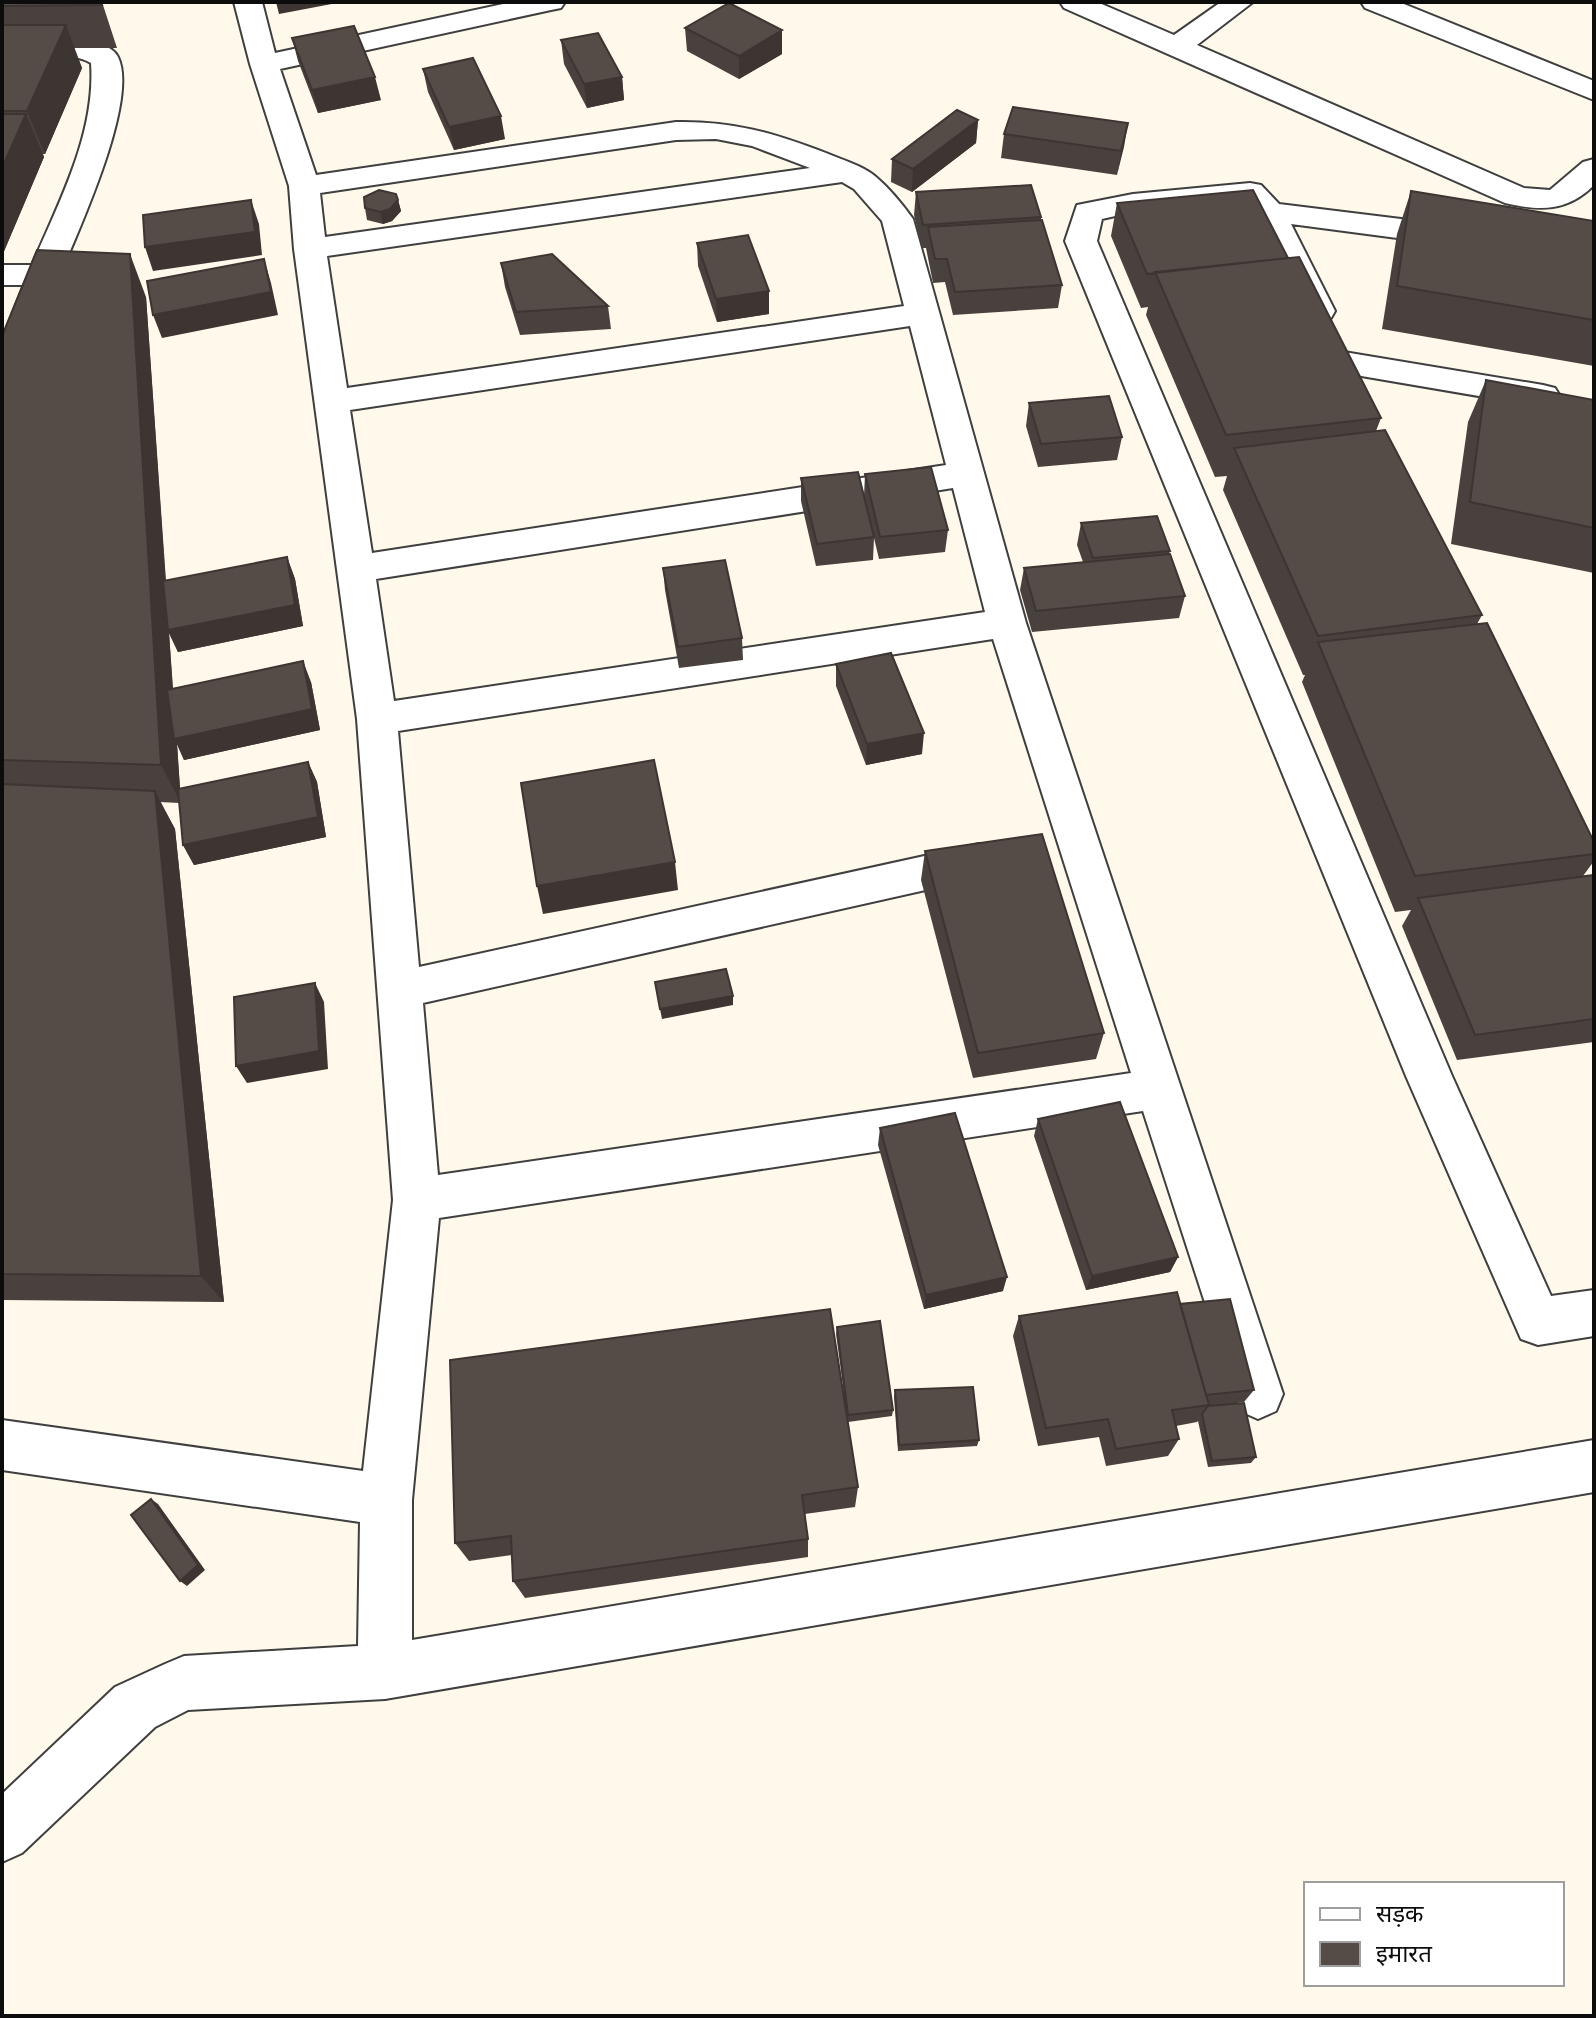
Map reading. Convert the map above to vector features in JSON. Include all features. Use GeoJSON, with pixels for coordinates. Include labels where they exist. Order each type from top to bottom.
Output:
{"type":"FeatureCollection","features":[{"type":"Feature","properties":{"kind":"street"},"geometry":{"type":"LineString","coordinates":[[248,2],[264,64],[304,186],[310,249],[377,719],[417,1200],[386,1500],[385,1672]]}},
{"type":"Feature","properties":{"kind":"street"},"geometry":{"type":"LineString","coordinates":[[264,64],[551,2]]}},
{"type":"Feature","properties":{"kind":"street"},"geometry":{"type":"LineString","coordinates":[[1074,2],[1516,196],[1540,202],[1565,198],[1594,168]]}},
{"type":"Feature","properties":{"kind":"street"},"geometry":{"type":"LineString","coordinates":[[1176,47],[1239,2]]}},
{"type":"Feature","properties":{"kind":"street"},"geometry":{"type":"LineString","coordinates":[[1375,2],[1594,91]]}},
{"type":"Feature","properties":{"kind":"street"},"geometry":{"type":"LineString","coordinates":[[2,51],[69,49],[96,52],[105,59],[108,71],[96,143],[2,384]]}},
{"type":"Feature","properties":{"kind":"street"},"geometry":{"type":"LineString","coordinates":[[304,186],[676,131],[716,130],[759,138],[846,172],[865,183],[897,219],[1007,623],[1046,846],[1157,1089],[1258,1394]]}},
{"type":"Feature","properties":{"kind":"street"},"geometry":{"type":"LineString","coordinates":[[310,249],[846,172]]}},
{"type":"Feature","properties":{"kind":"street"},"geometry":{"type":"LineString","coordinates":[[1365,405],[1270,212],[1250,192],[1133,203],[1088,212],[1081,241],[1423,1061],[1538,1322],[1594,1313]]}},
{"type":"Feature","properties":{"kind":"street"},"geometry":{"type":"LineString","coordinates":[[1270,212],[1367,222],[1488,241]]}},
{"type":"Feature","properties":{"kind":"street"},"geometry":{"type":"LineString","coordinates":[[2,275],[44,275]]}},
{"type":"Feature","properties":{"kind":"street"},"geometry":{"type":"LineString","coordinates":[[331,402],[922,314]]}},
{"type":"Feature","properties":{"kind":"street"},"geometry":{"type":"LineString","coordinates":[[1344,363],[1564,400]]}},
{"type":"Feature","properties":{"kind":"street"},"geometry":{"type":"LineString","coordinates":[[354,569],[966,474]]}},
{"type":"Feature","properties":{"kind":"street"},"geometry":{"type":"LineString","coordinates":[[377,719],[1007,623]]}},
{"type":"Feature","properties":{"kind":"street"},"geometry":{"type":"LineString","coordinates":[[399,990],[1046,846]]}},
{"type":"Feature","properties":{"kind":"street"},"geometry":{"type":"LineString","coordinates":[[417,1200],[1157,1089]]}},
{"type":"Feature","properties":{"kind":"street"},"geometry":{"type":"LineString","coordinates":[[2,1445],[386,1500]]}},
{"type":"Feature","properties":{"kind":"street"},"geometry":{"type":"LineString","coordinates":[[2,1833],[135,1707],[184,1683],[385,1672],[1594,1466]]}},
{"type":"Feature","properties":{"kind":"building"},"geometry":{"type":"Polygon","coordinates":[[[2,2],[101,2],[102,5],[2,6],[2,2]]]}},
{"type":"Feature","properties":{"kind":"building"},"geometry":{"type":"Polygon","coordinates":[[[729,3],[782,30],[739,56],[685,28],[729,3]]]}},
{"type":"Feature","properties":{"kind":"building"},"geometry":{"type":"Polygon","coordinates":[[[2,25],[66,25],[27,111],[2,111],[2,25]]]}},
{"type":"Feature","properties":{"kind":"building"},"geometry":{"type":"Polygon","coordinates":[[[354,26],[375,77],[312,90],[292,38],[354,26]]]}},
{"type":"Feature","properties":{"kind":"building"},"geometry":{"type":"Polygon","coordinates":[[[598,33],[622,77],[584,84],[561,40],[598,33]]]}},
{"type":"Feature","properties":{"kind":"building"},"geometry":{"type":"Polygon","coordinates":[[[473,58],[501,116],[449,127],[423,69],[473,58]]]}},
{"type":"Feature","properties":{"kind":"building"},"geometry":{"type":"Polygon","coordinates":[[[1013,107],[1128,123],[1121,151],[1004,134],[1013,107]]]}},
{"type":"Feature","properties":{"kind":"building"},"geometry":{"type":"Polygon","coordinates":[[[957,110],[978,120],[913,169],[892,159],[957,110]]]}},
{"type":"Feature","properties":{"kind":"building"},"geometry":{"type":"Polygon","coordinates":[[[2,114],[26,114],[2,168],[2,114]]]}},
{"type":"Feature","properties":{"kind":"building"},"geometry":{"type":"Polygon","coordinates":[[[1031,185],[1041,217],[923,225],[916,192],[1031,185]]]}},
{"type":"Feature","properties":{"kind":"building"},"geometry":{"type":"Polygon","coordinates":[[[379,190],[396,194],[398,200],[390,209],[380,212],[365,208],[364,197],[379,190]]]}},
{"type":"Feature","properties":{"kind":"building"},"geometry":{"type":"Polygon","coordinates":[[[1253,190],[1288,258],[1147,274],[1117,203],[1253,190]]]}},
{"type":"Feature","properties":{"kind":"building"},"geometry":{"type":"Polygon","coordinates":[[[1411,191],[1594,221],[1594,320],[1397,286],[1411,191]]]}},
{"type":"Feature","properties":{"kind":"building"},"geometry":{"type":"Polygon","coordinates":[[[251,200],[255,232],[145,247],[143,215],[251,200]]]}},
{"type":"Feature","properties":{"kind":"building"},"geometry":{"type":"Polygon","coordinates":[[[1042,220],[1062,285],[955,292],[947,259],[935,259],[928,227],[1042,220]]]}},
{"type":"Feature","properties":{"kind":"building"},"geometry":{"type":"Polygon","coordinates":[[[748,235],[769,291],[716,299],[697,243],[748,235]]]}},
{"type":"Feature","properties":{"kind":"building"},"geometry":{"type":"Polygon","coordinates":[[[37,250],[130,254],[161,765],[2,760],[2,336],[37,250]]]}},
{"type":"Feature","properties":{"kind":"building"},"geometry":{"type":"Polygon","coordinates":[[[552,254],[608,306],[516,312],[501,263],[552,254]]]}},
{"type":"Feature","properties":{"kind":"building"},"geometry":{"type":"Polygon","coordinates":[[[1299,257],[1381,418],[1226,435],[1155,272],[1299,257]]]}},
{"type":"Feature","properties":{"kind":"building"},"geometry":{"type":"Polygon","coordinates":[[[264,259],[271,292],[153,315],[147,281],[264,259]]]}},
{"type":"Feature","properties":{"kind":"building"},"geometry":{"type":"Polygon","coordinates":[[[1486,380],[1594,400],[1594,528],[1470,502],[1486,380]]]}},
{"type":"Feature","properties":{"kind":"building"},"geometry":{"type":"Polygon","coordinates":[[[1109,396],[1122,437],[1041,444],[1029,403],[1109,396]]]}},
{"type":"Feature","properties":{"kind":"building"},"geometry":{"type":"Polygon","coordinates":[[[1385,430],[1482,615],[1318,636],[1234,448],[1385,430]]]}},
{"type":"Feature","properties":{"kind":"building"},"geometry":{"type":"Polygon","coordinates":[[[931,467],[948,530],[880,537],[865,474],[931,467]]]}},
{"type":"Feature","properties":{"kind":"building"},"geometry":{"type":"Polygon","coordinates":[[[858,472],[874,537],[817,544],[801,478],[858,472]]]}},
{"type":"Feature","properties":{"kind":"building"},"geometry":{"type":"Polygon","coordinates":[[[1157,516],[1170,551],[1093,558],[1081,523],[1157,516]]]}},
{"type":"Feature","properties":{"kind":"building"},"geometry":{"type":"Polygon","coordinates":[[[1170,554],[1185,596],[1036,611],[1024,568],[1170,554]]]}},
{"type":"Feature","properties":{"kind":"building"},"geometry":{"type":"Polygon","coordinates":[[[287,557],[295,605],[168,630],[163,581],[287,557]]]}},
{"type":"Feature","properties":{"kind":"building"},"geometry":{"type":"Polygon","coordinates":[[[725,560],[742,638],[678,647],[663,568],[725,560]]]}},
{"type":"Feature","properties":{"kind":"building"},"geometry":{"type":"Polygon","coordinates":[[[1487,623],[1594,842],[1594,854],[1415,876],[1318,642],[1487,623]]]}},
{"type":"Feature","properties":{"kind":"building"},"geometry":{"type":"Polygon","coordinates":[[[891,653],[924,733],[867,744],[836,664],[891,653]]]}},
{"type":"Feature","properties":{"kind":"building"},"geometry":{"type":"Polygon","coordinates":[[[303,661],[312,709],[174,739],[167,690],[303,661]]]}},
{"type":"Feature","properties":{"kind":"building"},"geometry":{"type":"Polygon","coordinates":[[[654,760],[675,862],[537,886],[521,783],[654,760]]]}},
{"type":"Feature","properties":{"kind":"building"},"geometry":{"type":"Polygon","coordinates":[[[308,762],[318,817],[183,845],[178,789],[308,762]]]}},
{"type":"Feature","properties":{"kind":"building"},"geometry":{"type":"Polygon","coordinates":[[[2,784],[155,791],[201,1276],[2,1274],[2,784]]]}},
{"type":"Feature","properties":{"kind":"building"},"geometry":{"type":"Polygon","coordinates":[[[1042,834],[1104,1033],[978,1053],[925,851],[1042,834]]]}},
{"type":"Feature","properties":{"kind":"building"},"geometry":{"type":"Polygon","coordinates":[[[1594,875],[1594,1019],[1475,1035],[1418,898],[1594,875]]]}},
{"type":"Feature","properties":{"kind":"building"},"geometry":{"type":"Polygon","coordinates":[[[726,969],[733,996],[660,1009],[655,982],[726,969]]]}},
{"type":"Feature","properties":{"kind":"building"},"geometry":{"type":"Polygon","coordinates":[[[315,983],[319,1051],[236,1066],[234,997],[315,983]]]}},
{"type":"Feature","properties":{"kind":"building"},"geometry":{"type":"Polygon","coordinates":[[[1120,1102],[1178,1257],[1092,1276],[1038,1119],[1120,1102]]]}},
{"type":"Feature","properties":{"kind":"building"},"geometry":{"type":"Polygon","coordinates":[[[955,1113],[1007,1277],[926,1295],[880,1128],[955,1113]]]}},
{"type":"Feature","properties":{"kind":"building"},"geometry":{"type":"Polygon","coordinates":[[[1177,1292],[1209,1405],[1172,1410],[1179,1439],[1116,1449],[1108,1419],[1046,1428],[1019,1316],[1177,1292]]]}},
{"type":"Feature","properties":{"kind":"building"},"geometry":{"type":"Polygon","coordinates":[[[1230,1299],[1254,1390],[1206,1395],[1180,1304],[1230,1299]]]}},
{"type":"Feature","properties":{"kind":"building"},"geometry":{"type":"Polygon","coordinates":[[[830,1309],[858,1487],[802,1495],[808,1539],[513,1581],[511,1536],[455,1543],[450,1360],[830,1309]]]}},
{"type":"Feature","properties":{"kind":"building"},"geometry":{"type":"Polygon","coordinates":[[[880,1321],[893,1410],[848,1415],[837,1327],[880,1321]]]}},
{"type":"Feature","properties":{"kind":"building"},"geometry":{"type":"Polygon","coordinates":[[[973,1387],[979,1440],[899,1445],[895,1390],[973,1387]]]}},
{"type":"Feature","properties":{"kind":"building"},"geometry":{"type":"Polygon","coordinates":[[[1244,1403],[1256,1457],[1212,1461],[1202,1414],[1208,1406],[1244,1403]]]}},
{"type":"Feature","properties":{"kind":"building"},"geometry":{"type":"Polygon","coordinates":[[[151,1499],[198,1565],[180,1581],[131,1515],[151,1499]]]}}]}
